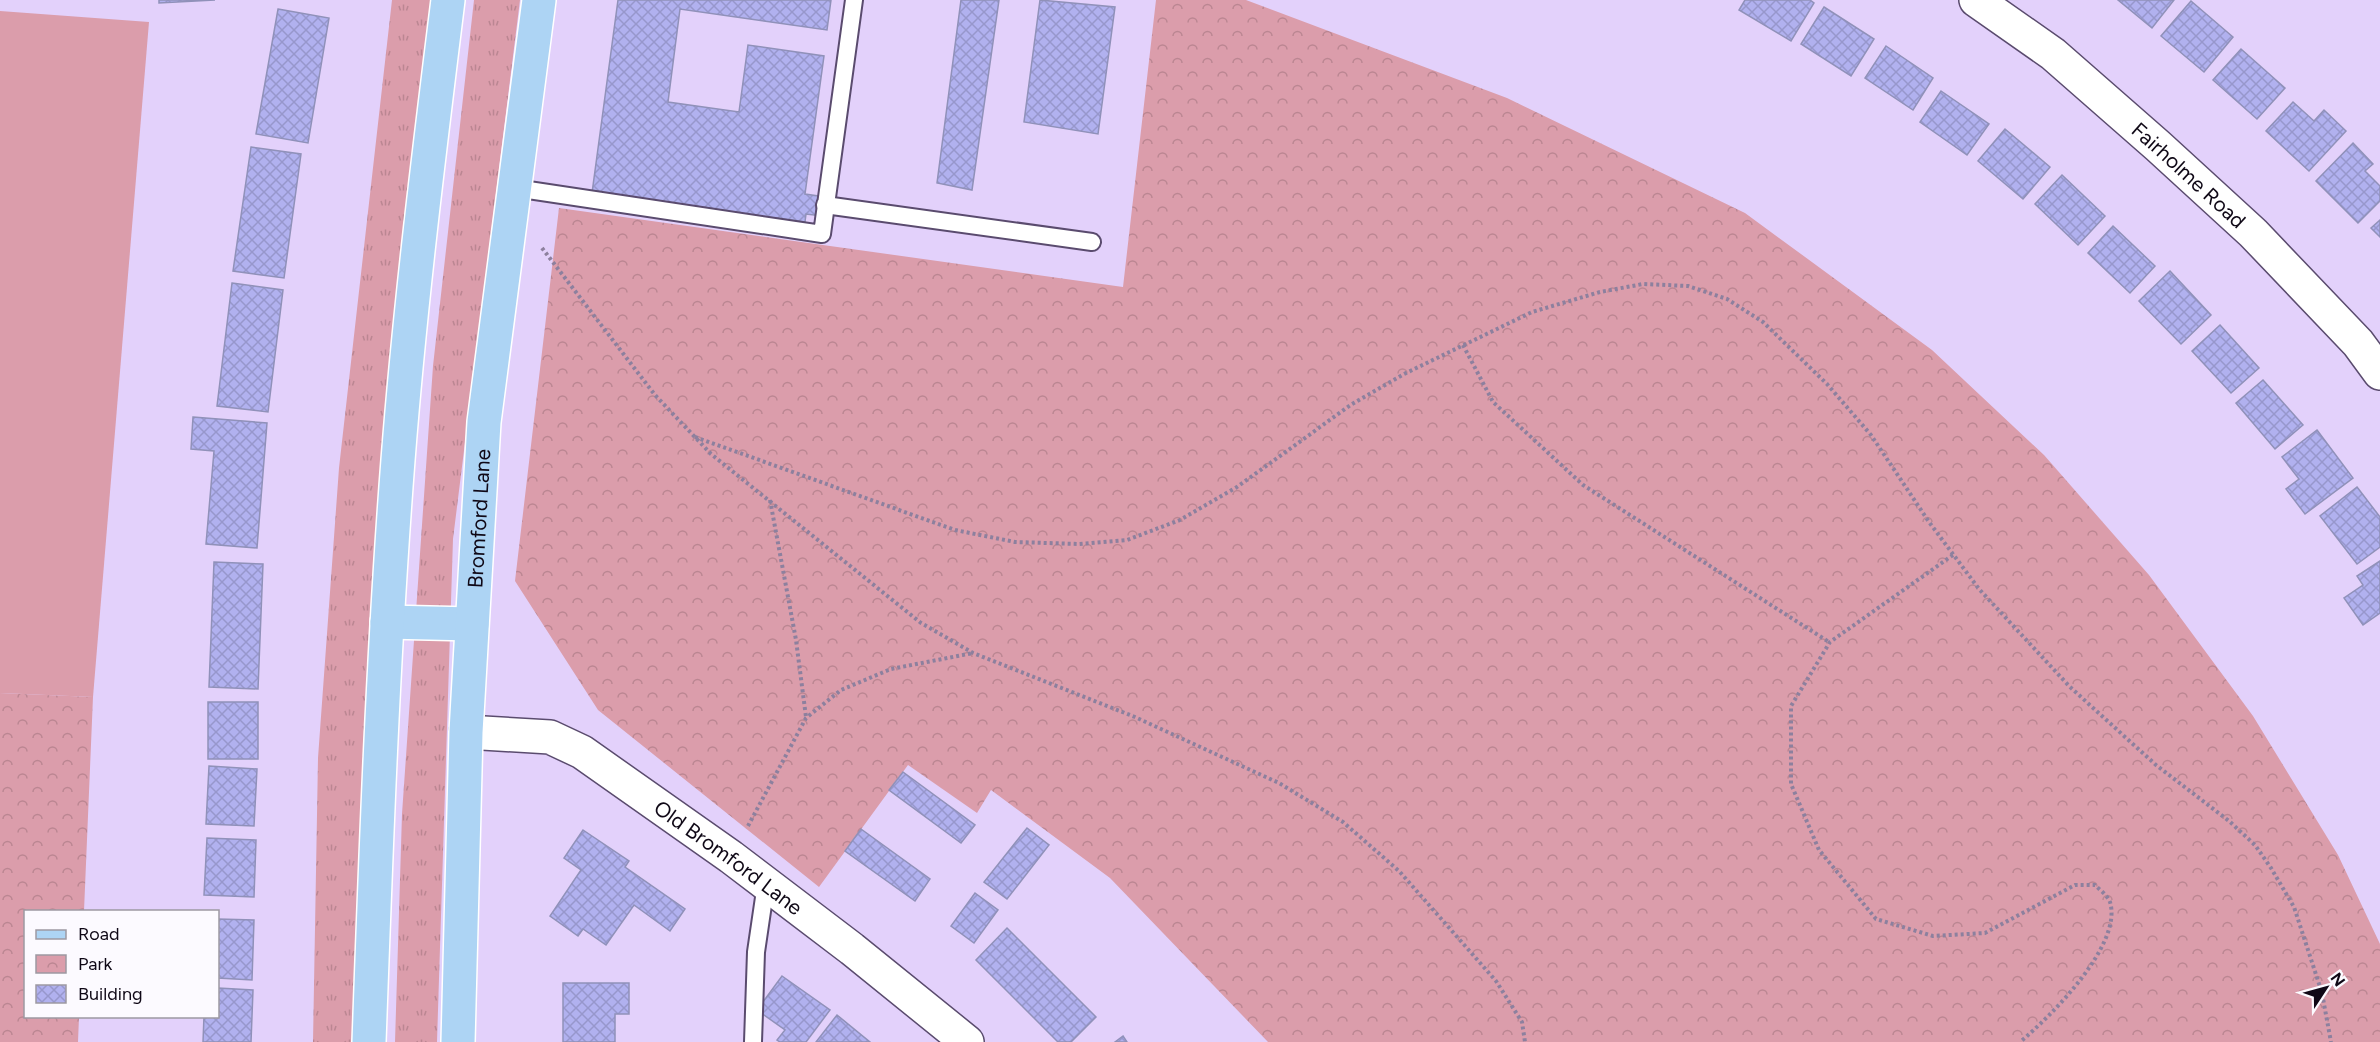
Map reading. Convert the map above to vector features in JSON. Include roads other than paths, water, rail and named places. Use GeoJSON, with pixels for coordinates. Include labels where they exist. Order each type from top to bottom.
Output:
{"type":"FeatureCollection","features":[{"type":"Feature","properties":{"kind":"main road"},"geometry":{"type":"LineString","coordinates":[[369,1042],[380,726],[398,457],[431,137],[448,0]]}},
{"type":"Feature","properties":{"kind":"main road","name":"Bromford Lane"},"geometry":{"type":"LineString","coordinates":[[458,1042],[466,732],[484,422],[538,0]]}},
{"type":"Feature","properties":{"kind":"main road"},"geometry":{"type":"LineString","coordinates":[[387,622],[472,624]]}},
{"type":"Feature","properties":{"kind":"street","name":"Fairholme Road"},"geometry":{"type":"LineString","coordinates":[[1976,0],[2053,54],[2253,233],[2358,343],[2380,373]]}},
{"type":"Feature","properties":{"kind":"street","name":"Old Bromford Lane"},"geometry":{"type":"LineString","coordinates":[[466,732],[550,737],[582,752],[732,857],[852,949],[967,1042]]}},
{"type":"Feature","properties":{"kind":"lane"},"geometry":{"type":"LineString","coordinates":[[513,199],[822,234],[854,0]]}},
{"type":"Feature","properties":{"kind":"lane"},"geometry":{"type":"LineString","coordinates":[[825,205],[1092,242]]}},
{"type":"Feature","properties":{"kind":"lane"},"geometry":{"type":"LineString","coordinates":[[753,1042],[756,952],[766,884]]}}]}
